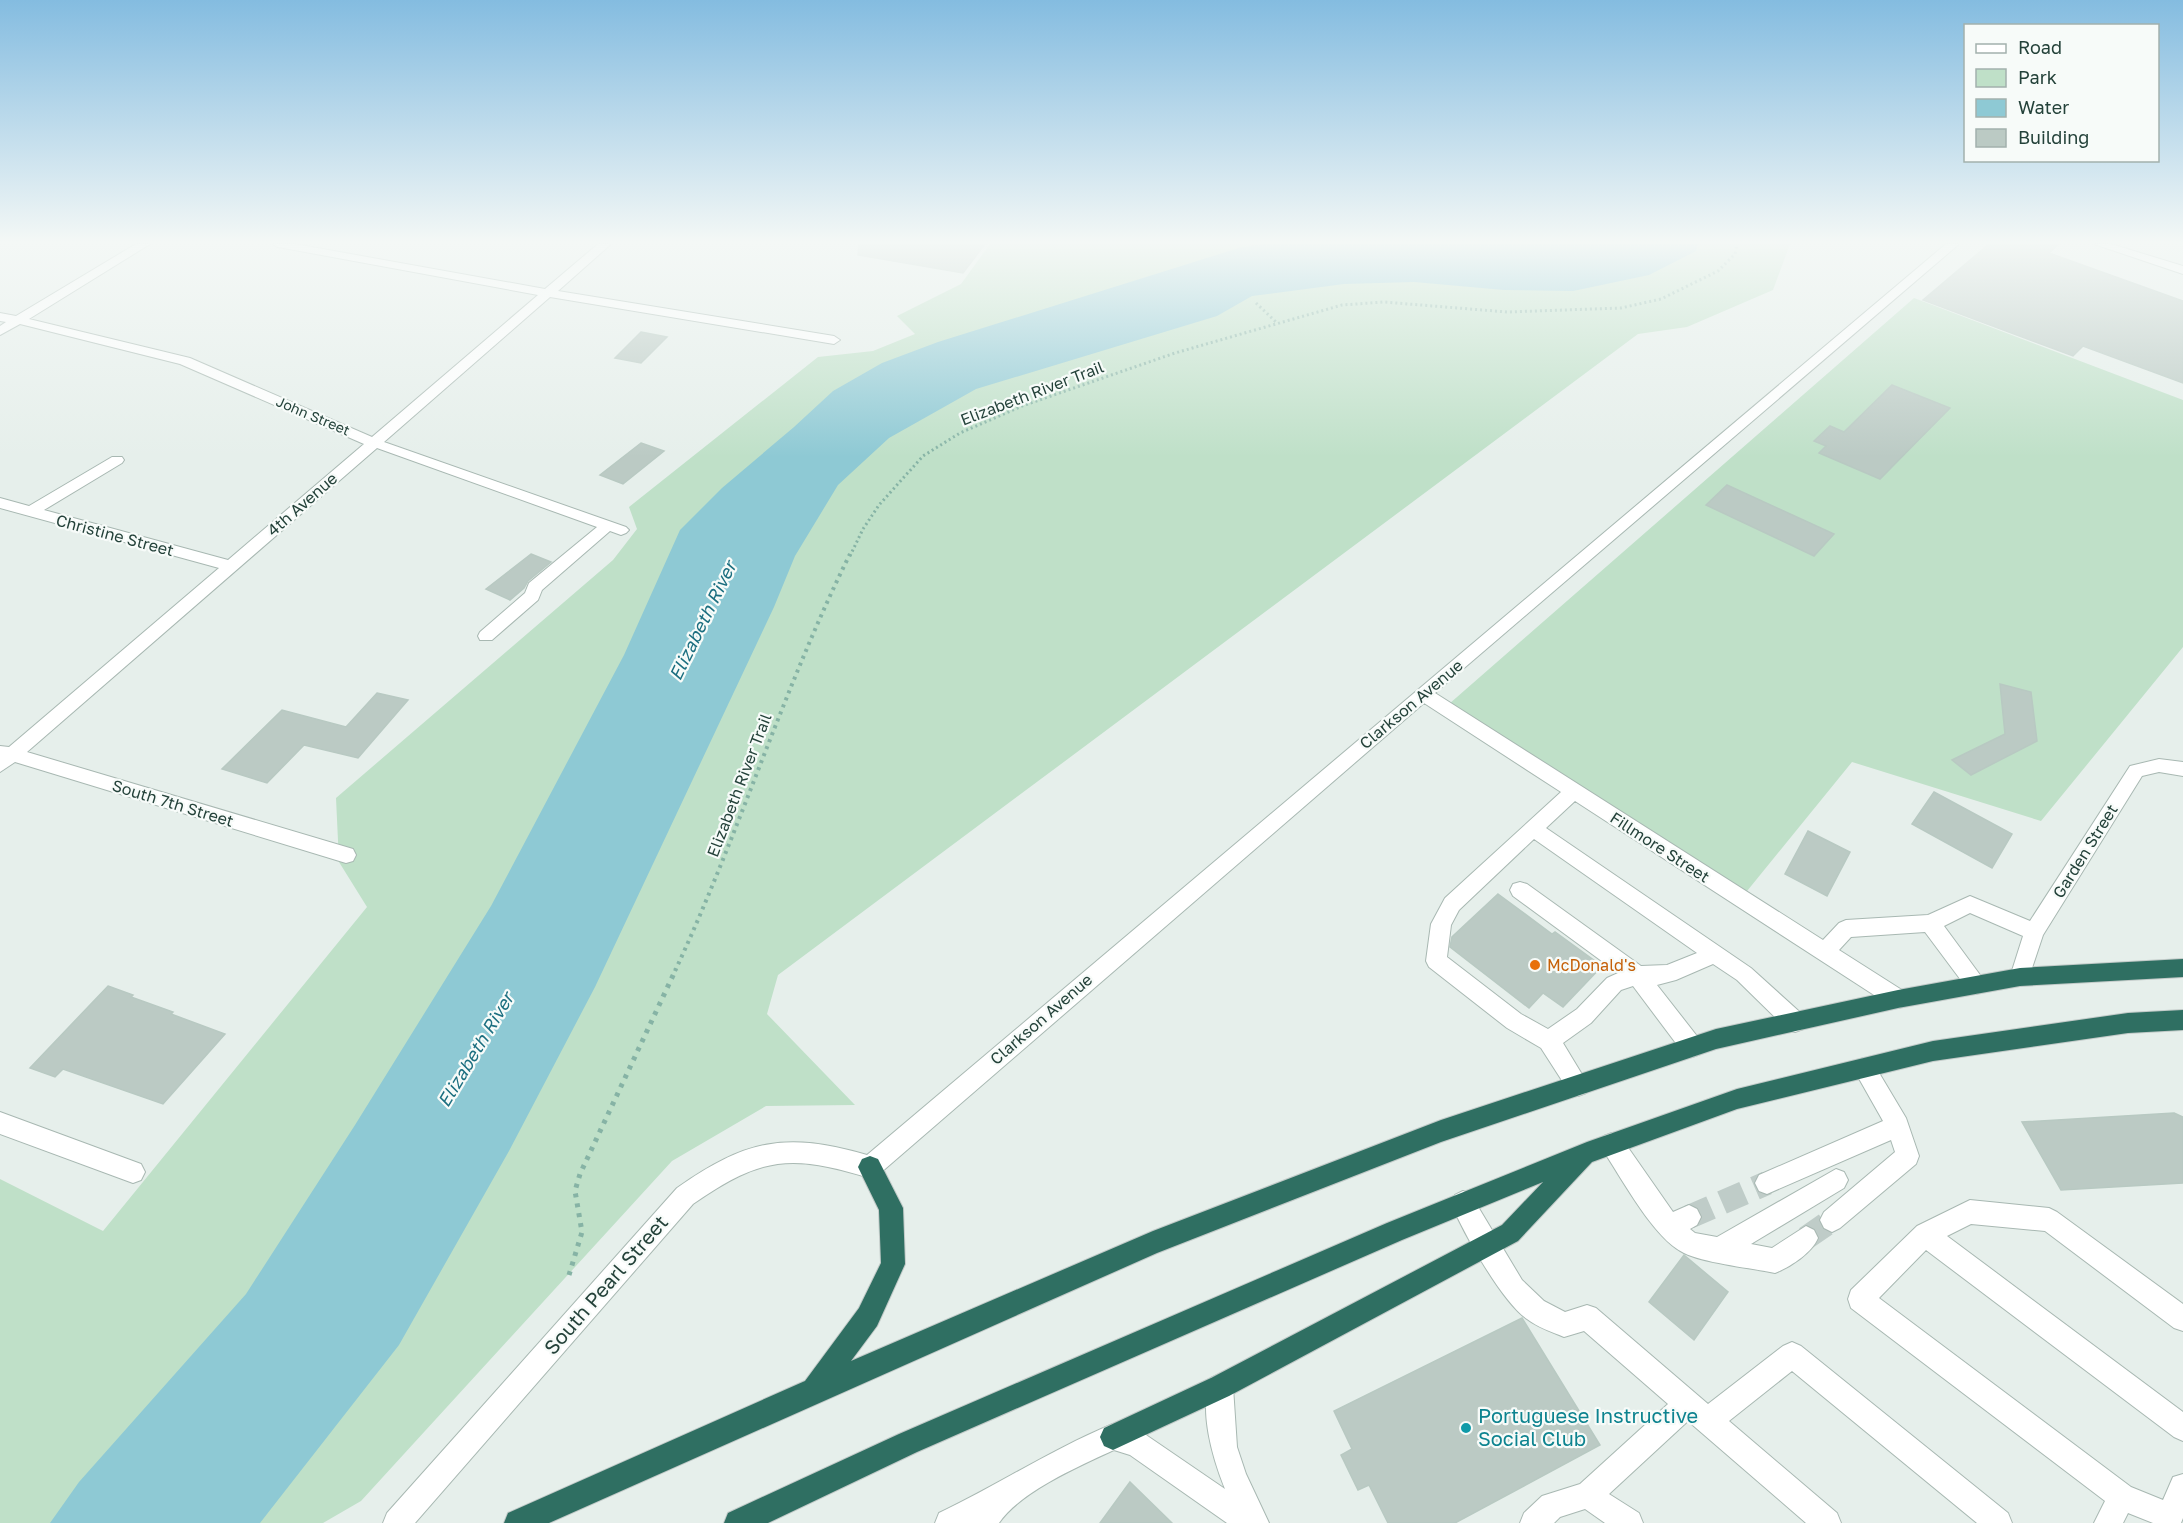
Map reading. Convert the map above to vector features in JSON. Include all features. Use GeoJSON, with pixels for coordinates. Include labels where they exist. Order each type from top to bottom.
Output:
{"type":"FeatureCollection","features":[{"type":"Feature","properties":{"kind":"highway"},"geometry":{"type":"LineString","coordinates":[[518,1523],[815,1390],[1153,1243],[1441,1131],[1692,1047],[1898,999],[2020,977],[2183,968]]}},
{"type":"Feature","properties":{"kind":"highway"},"geometry":{"type":"LineString","coordinates":[[738,1523],[908,1443],[1395,1231],[1587,1153],[1737,1099],[1933,1051],[2128,1023],[2183,1020]]}},
{"type":"Feature","properties":{"kind":"highway"},"geometry":{"type":"LineString","coordinates":[[1113,1437],[1220,1387],[1510,1233],[1587,1153]]}},
{"type":"Feature","properties":{"kind":"highway"},"geometry":{"type":"LineString","coordinates":[[815,1390],[868,1317],[893,1264],[891,1208],[870,1167]]}},
{"type":"Feature","properties":{"kind":"street"},"geometry":{"type":"LineString","coordinates":[[0,331],[27,315]]}},
{"type":"Feature","properties":{"kind":"street","name":"4th Avenue"},"geometry":{"type":"LineString","coordinates":[[4,757],[230,566],[519,315]]}},
{"type":"Feature","properties":{"kind":"street"},"geometry":{"type":"LineString","coordinates":[[684,315],[834,340]]}},
{"type":"Feature","properties":{"kind":"street","name":"Clarkson Avenue"},"geometry":{"type":"LineString","coordinates":[[870,1167],[1869,315]]}},
{"type":"Feature","properties":{"kind":"street","name":"John Street"},"geometry":{"type":"LineString","coordinates":[[0,318],[42,324],[185,361],[372,442],[614,528],[535,587],[532,596],[486,636]]}},
{"type":"Feature","properties":{"kind":"street"},"geometry":{"type":"LineString","coordinates":[[30,512],[117,460]]}},
{"type":"Feature","properties":{"kind":"street","name":"Christine Street"},"geometry":{"type":"LineString","coordinates":[[0,503],[230,566]]}},
{"type":"Feature","properties":{"kind":"street","name":"Fillmore Street"},"geometry":{"type":"LineString","coordinates":[[1423,694],[1898,999]]}},
{"type":"Feature","properties":{"kind":"street","name":"South 7th Street"},"geometry":{"type":"LineString","coordinates":[[4,757],[346,855]]}},
{"type":"Feature","properties":{"kind":"street","name":"Garden Street"},"geometry":{"type":"LineString","coordinates":[[2020,977],[2034,932],[2136,771],[2149,765],[2166,765],[2183,769]]}},
{"type":"Feature","properties":{"kind":"street"},"geometry":{"type":"LineString","coordinates":[[1574,791],[1452,904],[1441,924],[1436,961],[1514,1021],[1549,1041],[1578,1086]]}},
{"type":"Feature","properties":{"kind":"street"},"geometry":{"type":"LineString","coordinates":[[1532,828],[1744,974],[1795,1022]]}},
{"type":"Feature","properties":{"kind":"street"},"geometry":{"type":"LineString","coordinates":[[1520,890],[1637,975],[1692,1047]]}},
{"type":"Feature","properties":{"kind":"street"},"geometry":{"type":"LineString","coordinates":[[1824,952],[1846,930],[1930,923],[1970,904],[2034,932]]}},
{"type":"Feature","properties":{"kind":"street"},"geometry":{"type":"LineString","coordinates":[[1930,923],[1976,985]]}},
{"type":"Feature","properties":{"kind":"street"},"geometry":{"type":"LineString","coordinates":[[1549,1041],[1584,1017],[1614,984],[1637,975],[1669,974],[1715,954]]}},
{"type":"Feature","properties":{"kind":"street"},"geometry":{"type":"LineString","coordinates":[[1832,1220],[1908,1156],[1898,1126],[1864,1068]]}},
{"type":"Feature","properties":{"kind":"street"},"geometry":{"type":"LineString","coordinates":[[0,1123],[133,1172]]}},
{"type":"Feature","properties":{"kind":"street"},"geometry":{"type":"LineString","coordinates":[[1767,1183],[1898,1126]]}},
{"type":"Feature","properties":{"kind":"street"},"geometry":{"type":"LineString","coordinates":[[1612,1144],[1678,1222],[1690,1244],[1775,1261],[1806,1238]]}},
{"type":"Feature","properties":{"kind":"street","name":"South Pearl Street"},"geometry":{"type":"LineString","coordinates":[[397,1523],[685,1196],[733,1164],[759,1155],[779,1152],[820,1153],[870,1167]]}},
{"type":"Feature","properties":{"kind":"street"},"geometry":{"type":"LineString","coordinates":[[1821,1159],[1853,1204]]}},
{"type":"Feature","properties":{"kind":"street"},"geometry":{"type":"LineString","coordinates":[[1719,1250],[1836,1180]]}},
{"type":"Feature","properties":{"kind":"street"},"geometry":{"type":"LineString","coordinates":[[1463,1203],[1513,1289],[1535,1310],[1564,1325],[1587,1317],[1827,1523]]}},
{"type":"Feature","properties":{"kind":"street"},"geometry":{"type":"LineString","coordinates":[[2183,1319],[2049,1220],[1970,1212],[1925,1234],[1860,1299],[2122,1497],[2170,1516],[2183,1487]]}},
{"type":"Feature","properties":{"kind":"street"},"geometry":{"type":"LineString","coordinates":[[1925,1234],[2183,1428]]}},
{"type":"Feature","properties":{"kind":"street"},"geometry":{"type":"LineString","coordinates":[[1708,1421],[1792,1354],[1998,1523]]}},
{"type":"Feature","properties":{"kind":"street"},"geometry":{"type":"LineString","coordinates":[[1220,1387],[1221,1433],[1225,1451],[1253,1523]]}},
{"type":"Feature","properties":{"kind":"street"},"geometry":{"type":"LineString","coordinates":[[1534,1523],[1552,1506],[1588,1495],[1688,1404]]}},
{"type":"Feature","properties":{"kind":"street"},"geometry":{"type":"LineString","coordinates":[[949,1523],[999,1499],[1061,1461],[1113,1437],[1137,1444],[1253,1523]]}},
{"type":"Feature","properties":{"kind":"street"},"geometry":{"type":"LineString","coordinates":[[1588,1495],[1629,1523]]}},
{"type":"Feature","properties":{"kind":"street"},"geometry":{"type":"LineString","coordinates":[[2108,1523],[2122,1497]]}},
{"type":"Feature","properties":{"kind":"street"},"geometry":{"type":"LineString","coordinates":[[983,1523],[999,1499]]}},
{"type":"Feature","properties":{"kind":"path"},"geometry":{"type":"LineString","coordinates":[[1268,315],[1276,323]]}},
{"type":"Feature","properties":{"kind":"path","name":"Elizabeth River Trail"},"geometry":{"type":"LineString","coordinates":[[569,1275],[582,1232],[575,1191],[580,1174],[702,913],[785,702],[842,573],[863,529],[879,505],[923,456],[960,433],[1033,403],[1175,353],[1305,315]]}},
{"type":"Feature","properties":{"kind":"green space"},"geometry":{"type":"Polygon","coordinates":[[[1715,315],[1687,327],[1638,334],[778,975],[767,1014],[855,1105],[766,1106],[672,1161],[361,1501],[323,1523],[0,1523],[0,1179],[103,1231],[367,907],[339,862],[336,798],[613,560],[637,529],[629,507],[818,357],[873,351],[915,334],[897,316],[1715,315]]]}},
{"type":"Feature","properties":{"kind":"green space"},"geometry":{"type":"Polygon","coordinates":[[[1894,315],[1959,315],[2183,400],[2183,647],[2041,821],[1852,762],[1743,896],[1449,704],[1894,315]]]}},
{"type":"Feature","properties":{"kind":"water","name":"Elizabeth River"},"geometry":{"type":"Polygon","coordinates":[[[1024,315],[1219,315],[976,389],[889,438],[838,485],[795,556],[774,607],[595,987],[509,1151],[399,1345],[260,1523],[50,1523],[79,1482],[246,1294],[355,1125],[491,906],[624,655],[680,530],[722,488],[833,391],[882,363],[938,342],[1024,315]]]}},
{"type":"Feature","properties":{"kind":"building"},"geometry":{"type":"Polygon","coordinates":[[[1963,315],[2183,315],[2183,383],[2083,346],[2073,356],[1963,315]]]}},
{"type":"Feature","properties":{"kind":"building"},"geometry":{"type":"Polygon","coordinates":[[[641,332],[667,337],[641,363],[615,358],[641,332]]]}},
{"type":"Feature","properties":{"kind":"building"},"geometry":{"type":"Polygon","coordinates":[[[1892,385],[1950,408],[1880,479],[1819,453],[1826,446],[1814,441],[1830,426],[1844,432],[1892,385]]]}},
{"type":"Feature","properties":{"kind":"building"},"geometry":{"type":"Polygon","coordinates":[[[641,443],[664,451],[623,484],[600,475],[641,443]]]}},
{"type":"Feature","properties":{"kind":"building"},"geometry":{"type":"Polygon","coordinates":[[[1727,485],[1834,534],[1814,556],[1706,505],[1727,485]]]}},
{"type":"Feature","properties":{"kind":"building"},"geometry":{"type":"Polygon","coordinates":[[[531,554],[551,562],[510,600],[486,589],[531,554]]]}},
{"type":"Feature","properties":{"kind":"building"},"geometry":{"type":"Polygon","coordinates":[[[2000,684],[2031,692],[2037,741],[1971,775],[1952,760],[2005,734],[2000,684]]]}},
{"type":"Feature","properties":{"kind":"building"},"geometry":{"type":"Polygon","coordinates":[[[377,693],[408,700],[358,758],[304,745],[267,783],[222,769],[282,710],[346,727],[377,693]]]}},
{"type":"Feature","properties":{"kind":"building"},"geometry":{"type":"Polygon","coordinates":[[[1934,792],[2012,834],[1992,868],[1912,824],[1934,792]]]}},
{"type":"Feature","properties":{"kind":"building"},"geometry":{"type":"Polygon","coordinates":[[[1808,831],[1850,852],[1827,896],[1785,874],[1808,831]]]}},
{"type":"Feature","properties":{"kind":"building"},"geometry":{"type":"Polygon","coordinates":[[[1498,894],[1552,934],[1555,932],[1602,966],[1563,1007],[1543,993],[1529,1008],[1450,947],[1452,937],[1498,894]]]}},
{"type":"Feature","properties":{"kind":"building"},"geometry":{"type":"Polygon","coordinates":[[[108,986],[173,1012],[171,1014],[225,1034],[163,1104],[63,1069],[55,1077],[30,1068],[108,986]]]}},
{"type":"Feature","properties":{"kind":"building"},"geometry":{"type":"Polygon","coordinates":[[[2174,1113],[2183,1117],[2183,1183],[2061,1190],[2022,1122],[2174,1113]]]}},
{"type":"Feature","properties":{"kind":"building"},"geometry":{"type":"Polygon","coordinates":[[[1684,1255],[1728,1292],[1694,1340],[1649,1302],[1684,1255]]]}},
{"type":"Feature","properties":{"kind":"building","name":"Portuguese Instructive Social Club"},"geometry":{"type":"Polygon","coordinates":[[[1522,1318],[1600,1445],[1455,1523],[1388,1523],[1369,1485],[1358,1490],[1341,1455],[1352,1449],[1334,1411],[1522,1318]]]}},
{"type":"Feature","properties":{"kind":"building"},"geometry":{"type":"Polygon","coordinates":[[[1130,1482],[1172,1523],[1100,1523],[1130,1482]]]}},
{"type":"Feature","properties":{"kind":"tunnel"},"geometry":{"type":"LineString","coordinates":[[1689,1217],[1767,1183]]}},
{"type":"Feature","properties":{"kind":"tunnel"},"geometry":{"type":"LineString","coordinates":[[1806,1238],[1832,1220]]}},
{"type":"Feature","properties":{"kind":"place","name":"McDonald's"},"geometry":{"type":"Point","coordinates":[1535,965]}},
{"type":"Feature","properties":{"kind":"place","name":"Portuguese Instructive Social Club"},"geometry":{"type":"Point","coordinates":[1466,1428]}}]}
